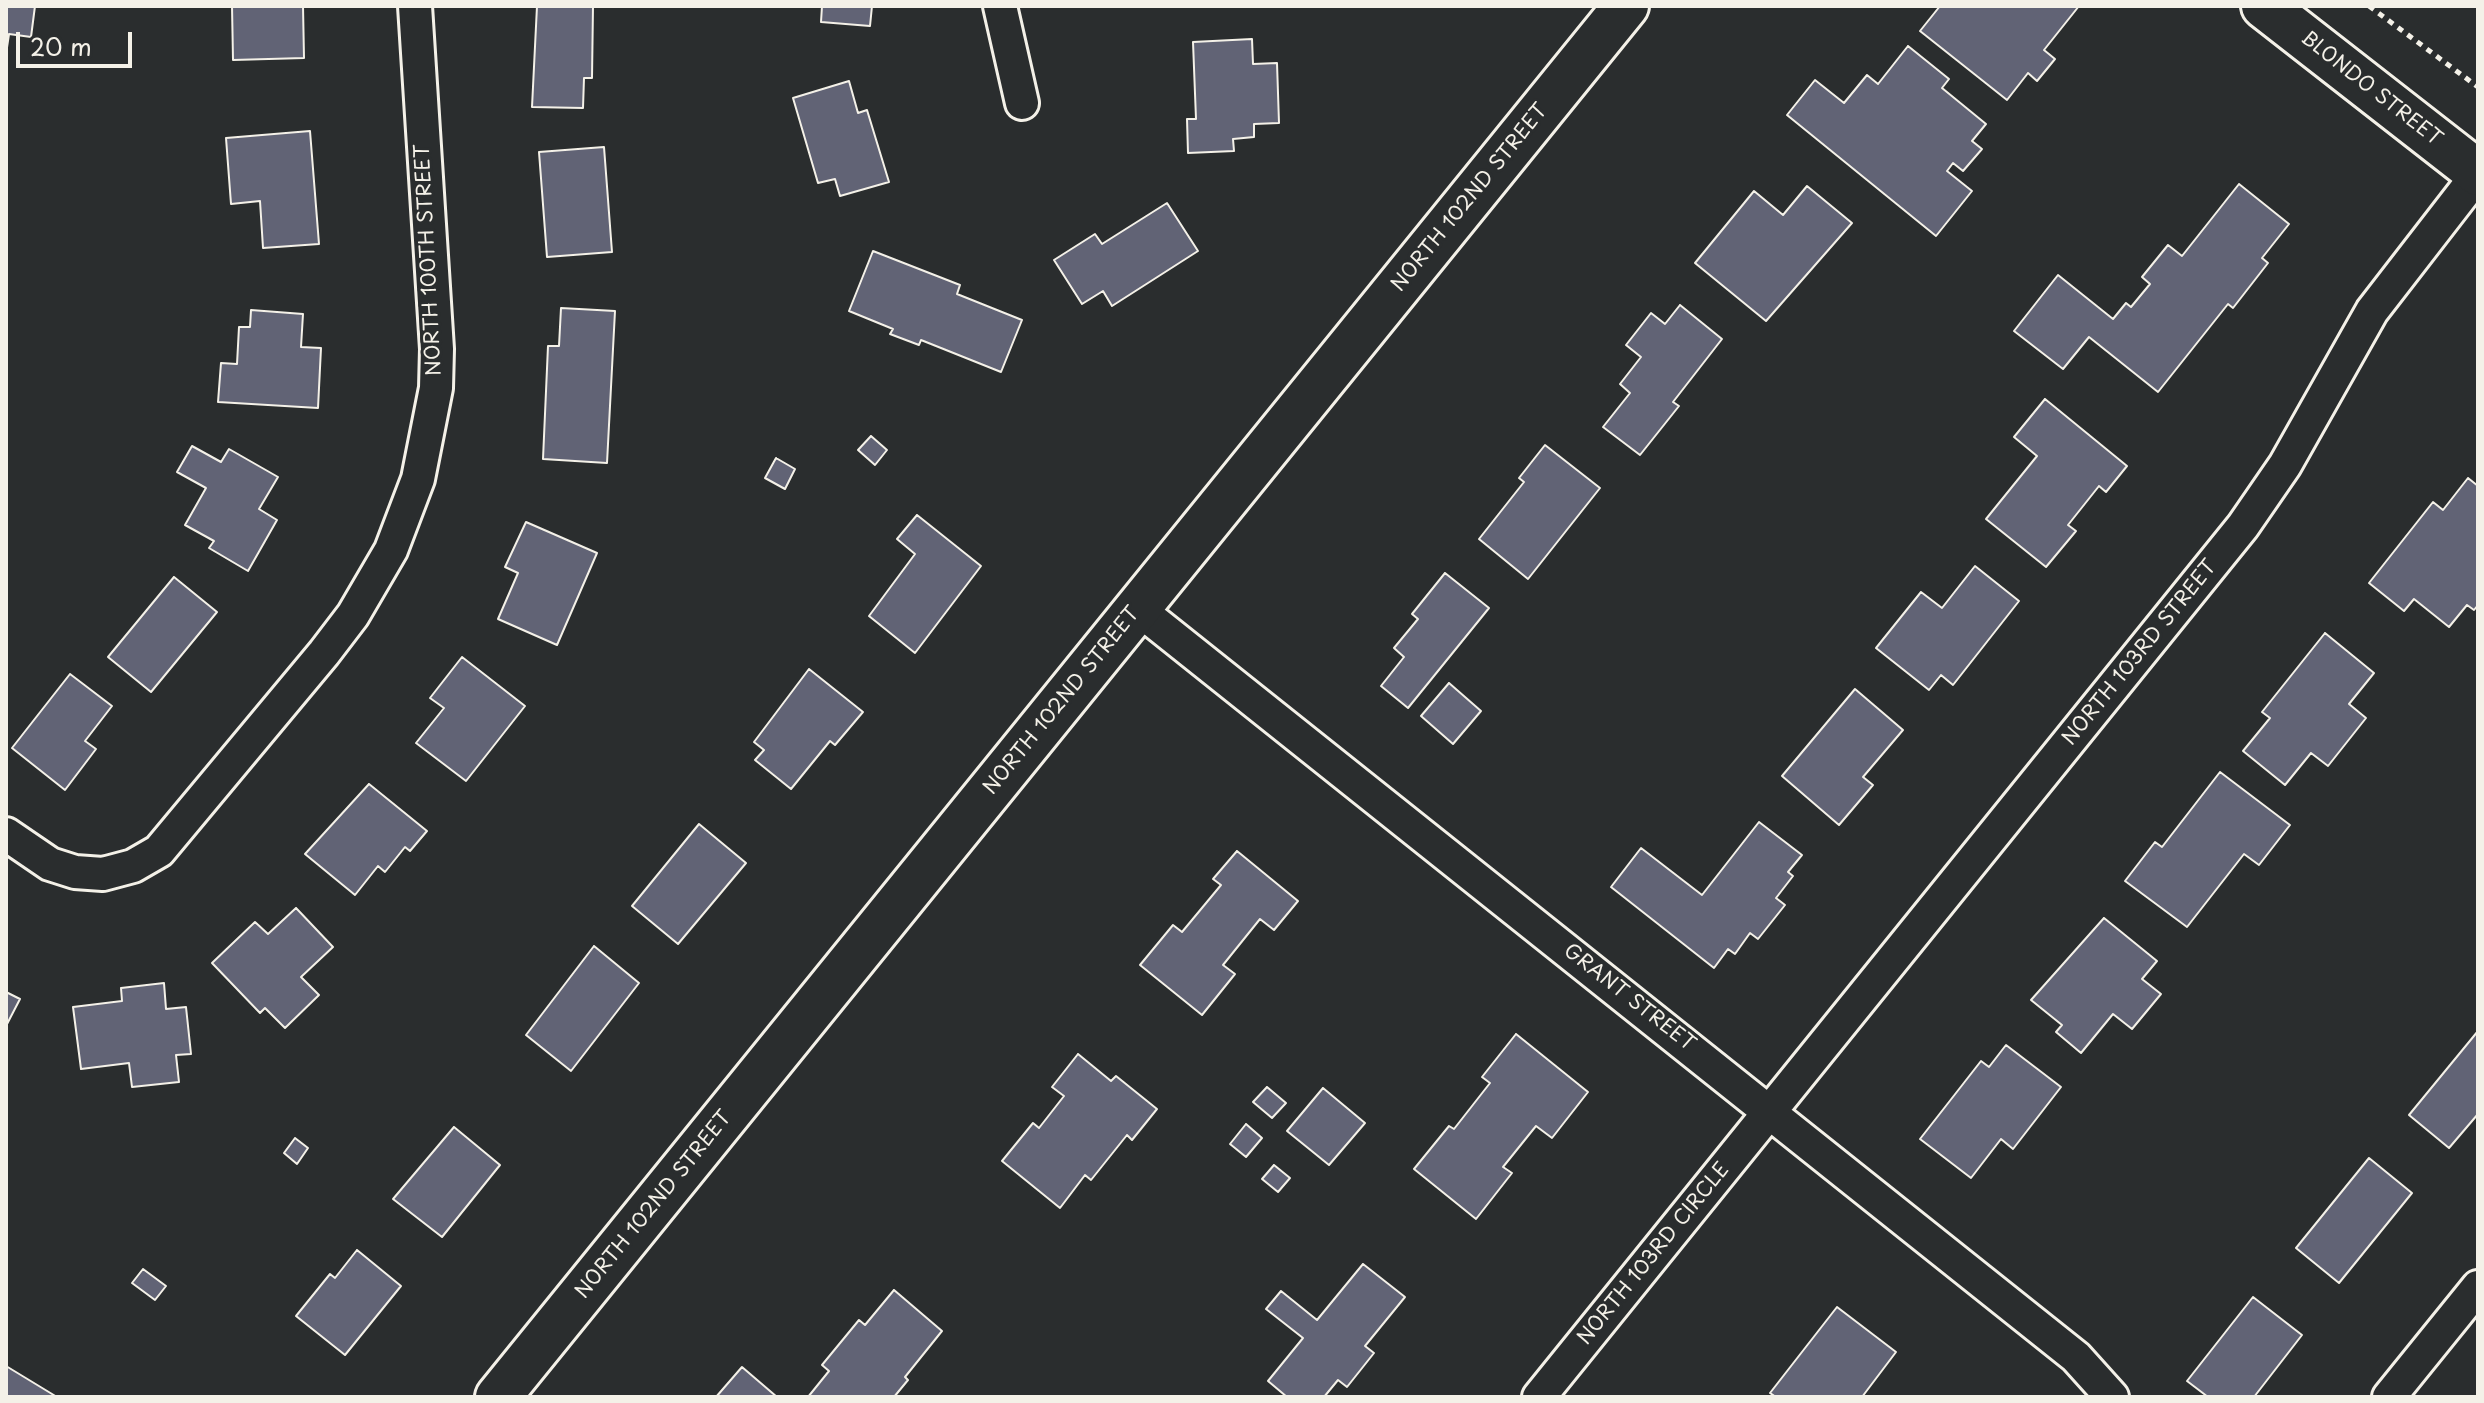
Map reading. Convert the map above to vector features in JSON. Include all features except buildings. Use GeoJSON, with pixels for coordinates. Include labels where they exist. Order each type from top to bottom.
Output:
{"type":"FeatureCollection","features":[{"type":"Feature","properties":{"kind":"main road","name":"NORTH 102ND STREET"},"geometry":{"type":"LineString","coordinates":[[498,1397],[1626,6]]}},
{"type":"Feature","properties":{"kind":"main road","name":"BLONDO STREET"},"geometry":{"type":"LineString","coordinates":[[2264,6],[2478,173]]}},
{"type":"Feature","properties":{"kind":"street","name":"NORTH 100TH STREET"},"geometry":{"type":"LineString","coordinates":[[6,834],[50,864],[75,872],[103,874],[133,866],[159,851],[353,615],[391,550],[418,479],[432,421],[437,349],[415,6]]}},
{"type":"Feature","properties":{"kind":"street"},"geometry":{"type":"LineString","coordinates":[[1000,6],[1022,103]]}},
{"type":"Feature","properties":{"kind":"street","name":"NORTH 103RD STREET"},"geometry":{"type":"LineString","coordinates":[[1770,1110],[2243,526],[2285,465],[2372,311],[2478,173]]}},
{"type":"Feature","properties":{"kind":"street","name":"GRANT STREET"},"geometry":{"type":"LineString","coordinates":[[1137,608],[2076,1357],[2112,1397]]}},
{"type":"Feature","properties":{"kind":"street","name":"NORTH 103RD CIRCLE"},"geometry":{"type":"LineString","coordinates":[[1539,1397],[1770,1110]]}},
{"type":"Feature","properties":{"kind":"street"},"geometry":{"type":"LineString","coordinates":[[2389,1397],[2478,1287]]}},
{"type":"Feature","properties":{"kind":"path"},"geometry":{"type":"LineString","coordinates":[[2369,6],[2478,87]]}}]}
